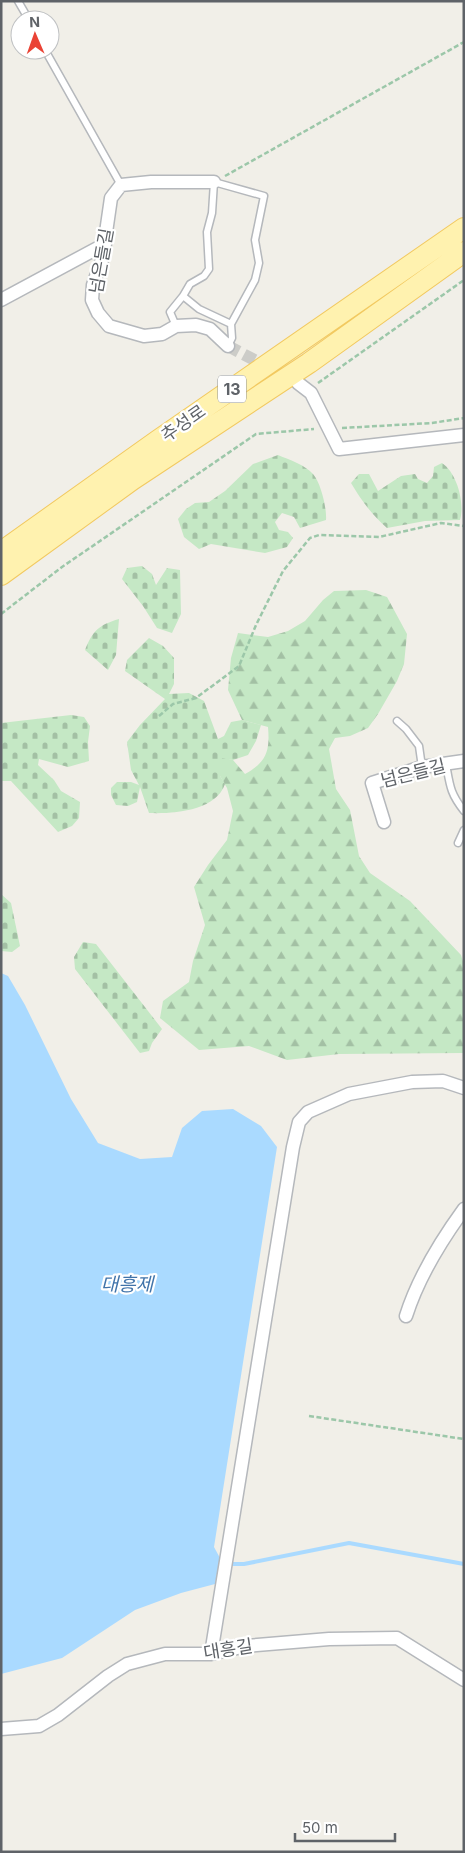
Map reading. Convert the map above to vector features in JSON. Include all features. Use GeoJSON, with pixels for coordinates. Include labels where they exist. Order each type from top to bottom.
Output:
{"type":"FeatureCollection","features":[{"type":"Feature","properties":{"kind":"main road","name":"추성로"},"geometry":{"type":"LineString","coordinates":[[1,552],[157,441],[464,228]]}},
{"type":"Feature","properties":{"kind":"main road","name":"추성로"},"geometry":{"type":"LineString","coordinates":[[1,575],[132,480],[309,363],[464,252]]}},
{"type":"Feature","properties":{"kind":"street"},"geometry":{"type":"LineString","coordinates":[[121,185],[151,182],[214,182]]}},
{"type":"Feature","properties":{"kind":"street","name":"넘은들길"},"geometry":{"type":"LineString","coordinates":[[121,185],[111,198],[102,260],[93,285],[92,300],[98,313],[109,326],[144,336],[162,334],[176,326],[196,325],[210,329],[228,346]]}},
{"type":"Feature","properties":{"kind":"street"},"geometry":{"type":"LineString","coordinates":[[1,300],[105,244]]}},
{"type":"Feature","properties":{"kind":"street"},"geometry":{"type":"LineString","coordinates":[[298,383],[311,393],[339,449],[464,435]]}},
{"type":"Feature","properties":{"kind":"street","name":"넘은들길"},"geometry":{"type":"LineString","coordinates":[[384,822],[372,783],[422,767],[464,761]]}},
{"type":"Feature","properties":{"kind":"street"},"geometry":{"type":"LineString","coordinates":[[211,1654],[293,1147],[299,1122],[308,1112],[348,1094],[412,1082],[443,1081],[464,1088]]}},
{"type":"Feature","properties":{"kind":"street"},"geometry":{"type":"LineString","coordinates":[[406,1316],[412,1295],[444,1237],[464,1209]]}},
{"type":"Feature","properties":{"kind":"street","name":"대흥길"},"geometry":{"type":"LineString","coordinates":[[1,1729],[39,1726],[58,1715],[108,1676],[127,1664],[165,1654],[211,1654],[246,1646],[329,1639],[396,1638],[464,1680]]}},
{"type":"Feature","properties":{"kind":"lane"},"geometry":{"type":"LineString","coordinates":[[52,60],[121,185]]}},
{"type":"Feature","properties":{"kind":"lane"},"geometry":{"type":"LineString","coordinates":[[176,326],[170,312],[190,284],[204,276],[209,269],[207,232],[212,213],[214,182],[264,196],[255,240],[259,263],[255,280],[231,324],[232,338],[228,346]]}},
{"type":"Feature","properties":{"kind":"lane"},"geometry":{"type":"LineString","coordinates":[[183,296],[199,309],[231,324]]}},
{"type":"Feature","properties":{"kind":"lane"},"geometry":{"type":"LineString","coordinates":[[398,721],[419,746],[422,767]]}},
{"type":"Feature","properties":{"kind":"lane"},"geometry":{"type":"LineString","coordinates":[[446,764],[450,790],[464,811]]}},
{"type":"Feature","properties":{"kind":"lane"},"geometry":{"type":"LineString","coordinates":[[458,843],[464,830]]}},
{"type":"Feature","properties":{"kind":"path"},"geometry":{"type":"LineString","coordinates":[[214,182],[464,42]]}},
{"type":"Feature","properties":{"kind":"path"},"geometry":{"type":"LineString","coordinates":[[311,393],[319,382],[464,280]]}},
{"type":"Feature","properties":{"kind":"path"},"geometry":{"type":"LineString","coordinates":[[1,614],[62,567],[256,434],[432,423],[464,418]]}},
{"type":"Feature","properties":{"kind":"path"},"geometry":{"type":"LineString","coordinates":[[159,716],[173,704],[196,698],[239,666],[256,625],[283,571],[310,538],[319,535],[379,537],[441,523],[464,526]]}},
{"type":"Feature","properties":{"kind":"path"},"geometry":{"type":"LineString","coordinates":[[309,1416],[464,1439]]}},
{"type":"Feature","properties":{"kind":"green space"},"geometry":{"type":"Polygon","coordinates":[[[278,455],[302,465],[316,478],[323,496],[326,520],[300,528],[294,517],[282,513],[275,522],[279,530],[288,532],[293,538],[287,547],[265,553],[211,544],[199,549],[184,537],[178,519],[186,509],[195,503],[209,502],[225,491],[253,464],[278,455]]]}},
{"type":"Feature","properties":{"kind":"green space"},"geometry":{"type":"Polygon","coordinates":[[[442,463],[456,481],[461,505],[460,520],[425,521],[387,528],[367,507],[351,483],[359,474],[369,474],[378,491],[401,476],[415,474],[418,479],[427,483],[433,476],[434,467],[442,463]]]}},
{"type":"Feature","properties":{"kind":"green space"},"geometry":{"type":"Polygon","coordinates":[[[142,566],[152,574],[156,585],[167,568],[180,570],[181,614],[172,633],[157,628],[122,579],[127,568],[142,566]]]}},
{"type":"Feature","properties":{"kind":"green space"},"geometry":{"type":"Polygon","coordinates":[[[366,590],[387,597],[407,634],[404,664],[397,681],[368,728],[350,736],[335,738],[329,749],[336,789],[350,810],[359,856],[370,873],[410,901],[461,955],[464,965],[464,1053],[339,1054],[287,1060],[249,1046],[199,1050],[160,1018],[163,1001],[189,982],[193,961],[205,925],[194,887],[227,840],[233,811],[227,788],[220,776],[220,757],[233,760],[245,774],[258,765],[266,755],[268,727],[242,720],[228,690],[231,658],[238,633],[268,637],[288,631],[305,621],[323,600],[334,591],[366,590]]]}},
{"type":"Feature","properties":{"kind":"green space"},"geometry":{"type":"Polygon","coordinates":[[[119,619],[116,655],[108,670],[85,650],[98,629],[119,619]]]}},
{"type":"Feature","properties":{"kind":"green space"},"geometry":{"type":"Polygon","coordinates":[[[149,638],[163,646],[174,658],[174,684],[169,694],[189,693],[204,701],[218,739],[224,736],[231,722],[242,720],[261,725],[256,741],[248,755],[233,760],[220,758],[220,776],[225,784],[213,800],[193,809],[170,813],[149,813],[140,787],[137,802],[128,806],[116,805],[111,795],[111,788],[117,782],[131,782],[139,785],[131,770],[127,742],[140,725],[165,699],[125,671],[127,660],[149,638]]]}},
{"type":"Feature","properties":{"kind":"green space"},"geometry":{"type":"Polygon","coordinates":[[[71,715],[84,717],[90,726],[88,742],[89,761],[68,767],[39,759],[38,765],[54,780],[61,791],[80,802],[79,818],[72,826],[58,832],[11,781],[1,781],[1,723],[71,715]]]}},
{"type":"Feature","properties":{"kind":"green space"},"geometry":{"type":"Polygon","coordinates":[[[1,894],[11,903],[20,946],[12,952],[1,951],[1,894]]]}},
{"type":"Feature","properties":{"kind":"green space"},"geometry":{"type":"Polygon","coordinates":[[[83,942],[96,944],[162,1029],[149,1051],[140,1053],[75,969],[74,957],[83,942]]]}},
{"type":"Feature","properties":{"kind":"water","name":"대흥제"},"geometry":{"type":"Polygon","coordinates":[[[1,973],[8,976],[25,1005],[71,1099],[98,1143],[140,1159],[172,1157],[182,1128],[202,1111],[233,1109],[261,1126],[277,1147],[214,1547],[220,1558],[215,1584],[181,1593],[135,1610],[62,1658],[1,1674],[1,973]]]}},
{"type":"Feature","properties":{"kind":"waterway"},"geometry":{"type":"LineString","coordinates":[[219,1564],[244,1564],[349,1543],[464,1564]]}},
{"type":"Feature","properties":{"kind":"tunnel"},"geometry":{"type":"LineString","coordinates":[[228,346],[292,380]]}}]}
